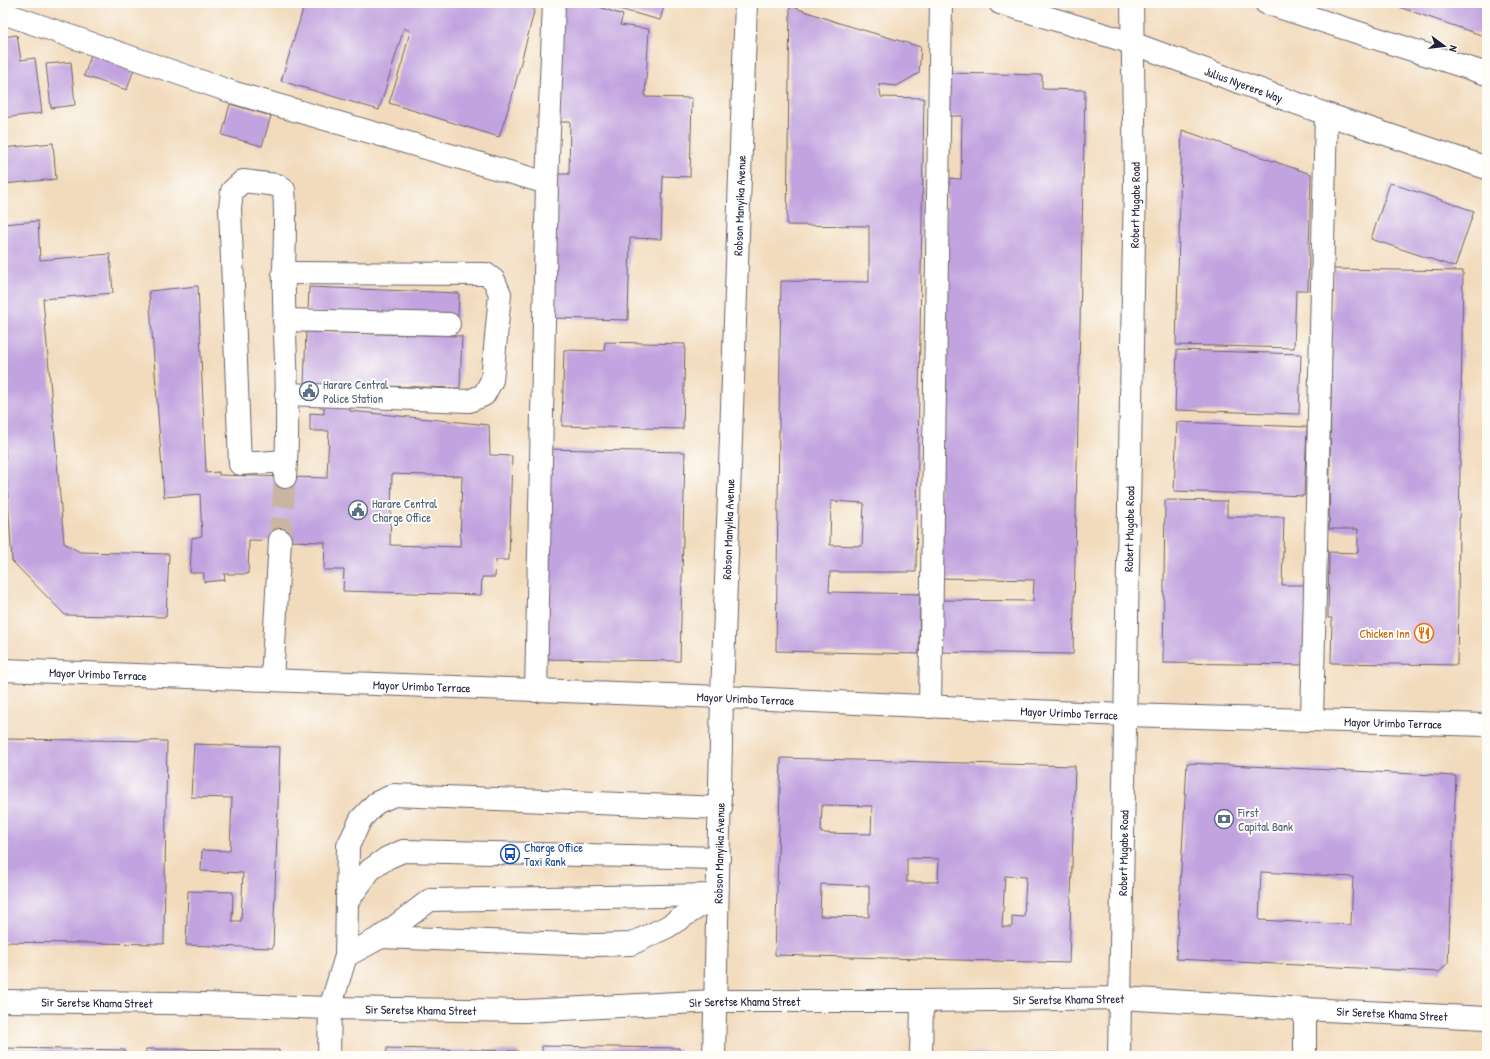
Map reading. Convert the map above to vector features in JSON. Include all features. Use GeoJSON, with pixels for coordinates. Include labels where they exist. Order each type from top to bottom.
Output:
{"type":"FeatureCollection","features":[{"type":"Feature","properties":{"kind":"street"},"geometry":{"type":"LineString","coordinates":[[536,690],[547,183],[554,3]]}},
{"type":"Feature","properties":{"kind":"street","name":"Robson Manyika Avenue"},"geometry":{"type":"LineString","coordinates":[[714,1056],[722,697],[746,3]]}},
{"type":"Feature","properties":{"kind":"street"},"geometry":{"type":"LineString","coordinates":[[930,707],[941,3]]}},
{"type":"Feature","properties":{"kind":"street","name":"Julius Nyerere Way"},"geometry":{"type":"LineString","coordinates":[[1000,3],[1132,43],[1326,114],[1487,168]]}},
{"type":"Feature","properties":{"kind":"street","name":"Robert Mugabe Road"},"geometry":{"type":"LineString","coordinates":[[1119,1056],[1135,181],[1132,3]]}},
{"type":"Feature","properties":{"kind":"street"},"geometry":{"type":"LineString","coordinates":[[1266,3],[1487,74]]}},
{"type":"Feature","properties":{"kind":"street"},"geometry":{"type":"LineString","coordinates":[[3,13],[235,93],[547,183]]}},
{"type":"Feature","properties":{"kind":"street"},"geometry":{"type":"LineString","coordinates":[[1312,720],[1326,114]]}},
{"type":"Feature","properties":{"kind":"street"},"geometry":{"type":"LineString","coordinates":[[243,181],[277,185],[284,190],[286,205],[283,273],[284,320],[286,469],[240,464],[230,208],[232,191],[243,181]]}},
{"type":"Feature","properties":{"kind":"street"},"geometry":{"type":"LineString","coordinates":[[283,273],[486,274],[494,280],[500,294],[492,380],[484,395],[469,401],[286,394]]}},
{"type":"Feature","properties":{"kind":"street"},"geometry":{"type":"LineString","coordinates":[[284,320],[449,324]]}},
{"type":"Feature","properties":{"kind":"street"},"geometry":{"type":"LineString","coordinates":[[272,680],[280,540]]}},
{"type":"Feature","properties":{"kind":"street","name":"Mayor Urimbo Terrace"},"geometry":{"type":"LineString","coordinates":[[3,670],[722,697],[1125,715],[1487,725]]}},
{"type":"Feature","properties":{"kind":"street"},"geometry":{"type":"LineString","coordinates":[[329,1056],[330,1008],[346,956],[348,846],[361,819],[376,803],[394,795],[720,808]]}},
{"type":"Feature","properties":{"kind":"street"},"geometry":{"type":"LineString","coordinates":[[347,902],[370,870],[387,858],[403,850],[719,858]]}},
{"type":"Feature","properties":{"kind":"street"},"geometry":{"type":"LineString","coordinates":[[346,956],[381,937],[430,900],[717,895]]}},
{"type":"Feature","properties":{"kind":"street"},"geometry":{"type":"LineString","coordinates":[[381,937],[596,945],[631,944],[667,927],[717,895]]}},
{"type":"Feature","properties":{"kind":"street","name":"Sir Seretse Khama Street"},"geometry":{"type":"LineString","coordinates":[[3,1001],[172,1003],[330,1008],[525,1011],[715,1000],[922,1001],[1120,998],[1487,1018]]}},
{"type":"Feature","properties":{"kind":"street"},"geometry":{"type":"LineString","coordinates":[[921,1056],[922,1001]]}},
{"type":"Feature","properties":{"kind":"street"},"geometry":{"type":"LineString","coordinates":[[1305,1009],[1305,1056]]}},
{"type":"Feature","properties":{"kind":"building"},"geometry":{"type":"Polygon","coordinates":[[[305,3],[534,3],[534,12],[512,97],[499,137],[389,103],[402,63],[410,31],[404,28],[379,110],[281,81],[305,3]]]}},
{"type":"Feature","properties":{"kind":"building"},"geometry":{"type":"Polygon","coordinates":[[[560,3],[587,3],[623,15],[620,25],[649,29],[645,97],[692,98],[690,177],[663,176],[661,239],[630,238],[628,320],[553,318],[557,174],[569,174],[570,122],[557,122],[560,3]]]}},
{"type":"Feature","properties":{"kind":"building"},"geometry":{"type":"Polygon","coordinates":[[[596,3],[665,3],[660,20],[596,3]]]}},
{"type":"Feature","properties":{"kind":"building"},"geometry":{"type":"Polygon","coordinates":[[[1387,3],[1487,3],[1487,37],[1387,3]]]}},
{"type":"Feature","properties":{"kind":"building"},"geometry":{"type":"Polygon","coordinates":[[[790,6],[839,23],[921,47],[919,73],[897,86],[879,84],[881,97],[924,98],[916,572],[830,572],[829,592],[920,594],[919,654],[776,651],[781,281],[869,282],[869,226],[787,225],[790,6]],[[831,501],[830,545],[862,546],[864,503],[831,501]]]}},
{"type":"Feature","properties":{"kind":"building"},"geometry":{"type":"Polygon","coordinates":[[[17,35],[21,60],[35,58],[42,113],[3,118],[3,37],[17,35]]]}},
{"type":"Feature","properties":{"kind":"building"},"geometry":{"type":"Polygon","coordinates":[[[92,52],[135,65],[127,90],[84,76],[92,52]]]}},
{"type":"Feature","properties":{"kind":"building"},"geometry":{"type":"Polygon","coordinates":[[[71,62],[75,105],[51,108],[46,64],[71,62]]]}},
{"type":"Feature","properties":{"kind":"building"},"geometry":{"type":"Polygon","coordinates":[[[947,73],[1042,75],[1042,89],[1085,90],[1073,654],[935,652],[936,600],[1033,601],[1034,580],[938,578],[947,178],[961,179],[962,116],[946,116],[947,73]]]}},
{"type":"Feature","properties":{"kind":"building"},"geometry":{"type":"Polygon","coordinates":[[[230,104],[271,116],[262,146],[222,135],[230,104]]]}},
{"type":"Feature","properties":{"kind":"building"},"geometry":{"type":"Polygon","coordinates":[[[1182,130],[1311,174],[1308,290],[1296,290],[1294,348],[1176,345],[1182,130]]]}},
{"type":"Feature","properties":{"kind":"building"},"geometry":{"type":"Polygon","coordinates":[[[53,143],[56,179],[3,184],[3,148],[53,143]]]}},
{"type":"Feature","properties":{"kind":"building"},"geometry":{"type":"Polygon","coordinates":[[[1390,183],[1474,211],[1455,267],[1371,239],[1390,183]]]}},
{"type":"Feature","properties":{"kind":"building"},"geometry":{"type":"Polygon","coordinates":[[[38,221],[40,260],[110,254],[113,293],[43,299],[64,543],[80,552],[169,554],[166,617],[65,615],[12,561],[3,422],[3,224],[38,221]]]}},
{"type":"Feature","properties":{"kind":"building"},"geometry":{"type":"Polygon","coordinates":[[[1333,269],[1463,271],[1457,665],[1331,663],[1332,618],[1328,618],[1329,552],[1358,553],[1358,529],[1329,529],[1333,269]]]}},
{"type":"Feature","properties":{"kind":"building"},"geometry":{"type":"Polygon","coordinates":[[[198,286],[206,473],[219,472],[219,475],[327,478],[329,431],[310,431],[310,413],[324,414],[324,402],[350,403],[350,411],[489,425],[490,455],[512,456],[509,560],[496,560],[495,577],[482,577],[481,595],[343,591],[344,570],[324,570],[325,542],[249,540],[248,574],[224,574],[225,580],[204,582],[204,573],[190,573],[192,538],[202,536],[200,494],[164,497],[149,291],[198,286]],[[392,474],[390,545],[460,547],[462,476],[392,474]]]}},
{"type":"Feature","properties":{"kind":"building"},"geometry":{"type":"Polygon","coordinates":[[[309,287],[459,293],[458,318],[308,312],[309,287]]]}},
{"type":"Feature","properties":{"kind":"building"},"geometry":{"type":"Polygon","coordinates":[[[306,332],[462,336],[460,388],[304,384],[306,332]]]}},
{"type":"Feature","properties":{"kind":"building"},"geometry":{"type":"Polygon","coordinates":[[[605,342],[685,344],[683,429],[562,426],[564,350],[604,351],[605,342]]]}},
{"type":"Feature","properties":{"kind":"building"},"geometry":{"type":"Polygon","coordinates":[[[1177,350],[1301,354],[1299,414],[1175,410],[1177,350]]]}},
{"type":"Feature","properties":{"kind":"building"},"geometry":{"type":"Polygon","coordinates":[[[1177,422],[1307,427],[1304,496],[1174,491],[1177,422]]]}},
{"type":"Feature","properties":{"kind":"building"},"geometry":{"type":"Polygon","coordinates":[[[546,449],[685,452],[680,661],[541,659],[546,449]]]}},
{"type":"Feature","properties":{"kind":"building"},"geometry":{"type":"Polygon","coordinates":[[[1165,500],[1227,501],[1227,517],[1284,517],[1282,585],[1307,585],[1305,665],[1163,663],[1165,500]]]}},
{"type":"Feature","properties":{"kind":"building"},"geometry":{"type":"Polygon","coordinates":[[[3,739],[167,741],[164,944],[3,942],[3,739]]]}},
{"type":"Feature","properties":{"kind":"building"},"geometry":{"type":"Polygon","coordinates":[[[194,744],[280,747],[273,948],[186,945],[188,891],[233,892],[232,921],[241,921],[243,873],[201,871],[202,850],[230,851],[232,798],[191,797],[194,744]]]}},
{"type":"Feature","properties":{"kind":"building"},"geometry":{"type":"Polygon","coordinates":[[[781,758],[1075,766],[1069,963],[775,955],[781,758]],[[822,805],[821,833],[871,834],[872,806],[822,805]],[[907,858],[907,882],[938,882],[939,859],[907,858]],[[1005,876],[1002,927],[1012,927],[1012,916],[1024,917],[1026,877],[1005,876]],[[821,884],[820,916],[869,917],[869,886],[821,884]]]}},
{"type":"Feature","properties":{"kind":"building"},"geometry":{"type":"Polygon","coordinates":[[[1187,763],[1456,776],[1448,963],[1439,972],[1176,959],[1187,763]],[[1261,872],[1259,920],[1351,925],[1353,877],[1261,872]]]}},
{"type":"Feature","properties":{"kind":"building"},"geometry":{"type":"Polygon","coordinates":[[[542,1046],[679,1048],[679,1056],[542,1056],[542,1046]]]}},
{"type":"Feature","properties":{"kind":"building"},"geometry":{"type":"Polygon","coordinates":[[[3,1048],[125,1050],[125,1056],[3,1056],[3,1048]]]}},
{"type":"Feature","properties":{"kind":"building"},"geometry":{"type":"Polygon","coordinates":[[[387,1048],[518,1051],[518,1056],[386,1056],[387,1048]]]}},
{"type":"Feature","properties":{"kind":"building"},"geometry":{"type":"Polygon","coordinates":[[[146,1049],[279,1050],[279,1056],[146,1056],[146,1049]]]}},
{"type":"Feature","properties":{"kind":"building"},"geometry":{"type":"Polygon","coordinates":[[[1059,1053],[1059,1056],[932,1056],[932,1054],[1059,1053]]]}},
{"type":"Feature","properties":{"kind":"tunnel"},"geometry":{"type":"LineString","coordinates":[[280,540],[285,477]]}},
{"type":"Feature","properties":{"kind":"place","name":"Harare Central Police Station"},"geometry":{"type":"Point","coordinates":[309,391]}},
{"type":"Feature","properties":{"kind":"place","name":"Harare Central Charge Office"},"geometry":{"type":"Point","coordinates":[358,510]}},
{"type":"Feature","properties":{"kind":"place","name":"Chicken Inn"},"geometry":{"type":"Point","coordinates":[1424,633]}},
{"type":"Feature","properties":{"kind":"place","name":"First Capital Bank"},"geometry":{"type":"Point","coordinates":[1224,819]}},
{"type":"Feature","properties":{"kind":"place","name":"Charge Office Taxi Rank"},"geometry":{"type":"Point","coordinates":[510,854]}}]}
